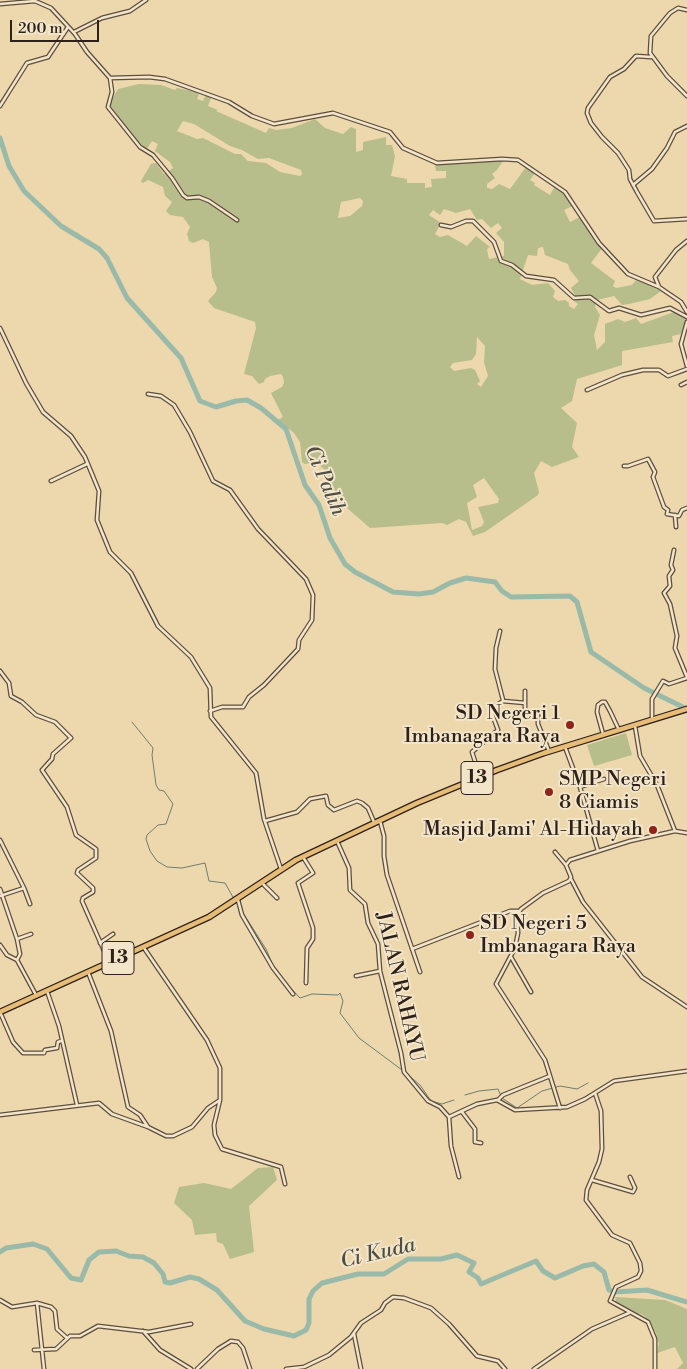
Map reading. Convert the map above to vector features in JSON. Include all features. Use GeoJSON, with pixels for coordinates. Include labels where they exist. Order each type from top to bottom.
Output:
{"type":"FeatureCollection","features":[{"type":"Feature","properties":{"kind":"highway","name":"13"},"geometry":{"type":"LineString","coordinates":[[0,1012],[208,917],[236,901],[281,869],[374,823],[480,777],[549,752],[685,709]]}},
{"type":"Feature","properties":{"kind":"street"},"geometry":{"type":"LineString","coordinates":[[74,32],[102,18],[130,11],[146,0]]}},
{"type":"Feature","properties":{"kind":"street"},"geometry":{"type":"LineString","coordinates":[[0,4],[35,1],[51,8],[74,32],[87,52],[110,78],[112,92],[107,102],[108,108],[140,147],[153,155],[183,195],[187,198],[200,197],[209,201],[237,220]]}},
{"type":"Feature","properties":{"kind":"street"},"geometry":{"type":"LineString","coordinates":[[687,10],[682,8],[673,10],[650,40],[651,57],[687,96]]}},
{"type":"Feature","properties":{"kind":"street"},"geometry":{"type":"LineString","coordinates":[[0,106],[27,63],[48,57],[68,27]]}},
{"type":"Feature","properties":{"kind":"street"},"geometry":{"type":"LineString","coordinates":[[651,57],[636,56],[624,68],[610,77],[587,113],[602,136],[618,153],[629,170],[633,185],[655,221],[687,219]]}},
{"type":"Feature","properties":{"kind":"street"},"geometry":{"type":"LineString","coordinates":[[110,78],[150,77],[165,79],[229,102],[252,116],[274,124],[333,113],[390,132],[403,148],[437,163],[502,159],[518,160],[565,192],[599,243],[628,274],[659,287],[680,302],[687,312]]}},
{"type":"Feature","properties":{"kind":"street"},"geometry":{"type":"LineString","coordinates":[[633,185],[648,173],[667,148],[676,130],[687,126]]}},
{"type":"Feature","properties":{"kind":"street"},"geometry":{"type":"LineString","coordinates":[[441,225],[451,227],[466,220],[473,221],[494,242],[501,262],[512,266],[526,276],[554,280],[574,298],[590,297],[609,311],[619,308],[641,315],[670,308],[687,317]]}},
{"type":"Feature","properties":{"kind":"street"},"geometry":{"type":"LineString","coordinates":[[659,287],[655,280],[656,274],[676,250],[687,241]]}},
{"type":"Feature","properties":{"kind":"street"},"geometry":{"type":"LineString","coordinates":[[587,390],[622,375],[643,370],[659,370],[668,376],[687,368],[681,344],[687,322]]}},
{"type":"Feature","properties":{"kind":"street"},"geometry":{"type":"LineString","coordinates":[[0,328],[26,383],[43,412],[70,436],[88,464],[99,491],[98,520],[107,546],[113,556],[132,573],[158,626],[191,657],[210,688],[210,712],[218,726],[246,758],[256,774],[265,821],[281,869]]}},
{"type":"Feature","properties":{"kind":"street"},"geometry":{"type":"LineString","coordinates":[[682,385],[687,382]]}},
{"type":"Feature","properties":{"kind":"street"},"geometry":{"type":"LineString","coordinates":[[148,394],[161,396],[174,405],[190,432],[200,457],[214,481],[230,490],[258,529],[306,579],[313,595],[312,620],[298,640],[298,648],[264,685],[249,697],[243,707],[222,707],[210,712]]}},
{"type":"Feature","properties":{"kind":"street"},"geometry":{"type":"LineString","coordinates":[[624,466],[648,458],[655,472],[653,477],[664,508],[668,510],[667,514],[679,516],[682,510],[687,508]]}},
{"type":"Feature","properties":{"kind":"street"},"geometry":{"type":"LineString","coordinates":[[51,481],[88,464]]}},
{"type":"Feature","properties":{"kind":"street"},"geometry":{"type":"LineString","coordinates":[[675,515],[676,526]]}},
{"type":"Feature","properties":{"kind":"street"},"geometry":{"type":"LineString","coordinates":[[652,720],[652,700],[663,681],[669,684],[687,677],[675,648],[677,636],[670,604],[664,593],[670,586],[669,576],[673,570],[671,562],[674,550]]}},
{"type":"Feature","properties":{"kind":"street"},"geometry":{"type":"LineString","coordinates":[[500,630],[496,648],[495,669],[503,701]]}},
{"type":"Feature","properties":{"kind":"street"},"geometry":{"type":"LineString","coordinates":[[0,672],[9,683],[9,695],[22,702],[36,715],[55,722],[71,738],[53,754],[52,759],[42,770],[66,804],[76,835],[96,849],[96,858],[77,871],[93,888],[93,892],[83,898],[82,901],[109,962]]}},
{"type":"Feature","properties":{"kind":"street"},"geometry":{"type":"LineString","coordinates":[[525,691],[525,711],[534,712],[538,715],[538,724],[549,752]]}},
{"type":"Feature","properties":{"kind":"street"},"geometry":{"type":"LineString","coordinates":[[480,777],[472,752],[498,730],[492,711],[496,704],[503,701],[525,703]]}},
{"type":"Feature","properties":{"kind":"street"},"geometry":{"type":"LineString","coordinates":[[604,735],[597,712],[598,705],[602,702],[606,703],[620,730]]}},
{"type":"Feature","properties":{"kind":"street"},"geometry":{"type":"LineString","coordinates":[[635,726],[640,756],[657,785],[675,831]]}},
{"type":"Feature","properties":{"kind":"street"},"geometry":{"type":"LineString","coordinates":[[565,747],[580,787],[598,851]]}},
{"type":"Feature","properties":{"kind":"street"},"geometry":{"type":"LineString","coordinates":[[580,787],[604,779]]}},
{"type":"Feature","properties":{"kind":"street"},"geometry":{"type":"LineString","coordinates":[[265,821],[297,812],[310,799],[326,796],[328,805],[334,810],[360,802],[368,808],[374,823]]}},
{"type":"Feature","properties":{"kind":"street"},"geometry":{"type":"LineString","coordinates":[[380,821],[384,836],[384,856],[387,875],[420,972]]}},
{"type":"Feature","properties":{"kind":"street"},"geometry":{"type":"LineString","coordinates":[[566,865],[573,859],[598,851],[675,831],[687,833]]}},
{"type":"Feature","properties":{"kind":"street"},"geometry":{"type":"LineString","coordinates":[[0,840],[30,904]]}},
{"type":"Feature","properties":{"kind":"street","name":"JALAN RAHAYU"},"geometry":{"type":"LineString","coordinates":[[337,840],[349,868],[350,890],[366,906],[368,923],[375,936],[380,955],[380,971],[404,1071],[416,1084],[424,1098],[440,1107],[449,1117]]}},
{"type":"Feature","properties":{"kind":"street"},"geometry":{"type":"LineString","coordinates":[[555,852],[566,865],[571,879],[586,905],[642,977],[687,1007]]}},
{"type":"Feature","properties":{"kind":"street"},"geometry":{"type":"LineString","coordinates":[[303,857],[312,873],[298,883],[314,928],[313,939],[307,948],[306,983]]}},
{"type":"Feature","properties":{"kind":"street"},"geometry":{"type":"LineString","coordinates":[[411,949],[510,911],[519,911],[543,894],[564,885],[571,879]]}},
{"type":"Feature","properties":{"kind":"street"},"geometry":{"type":"LineString","coordinates":[[261,882],[277,898]]}},
{"type":"Feature","properties":{"kind":"street"},"geometry":{"type":"LineString","coordinates":[[0,888],[17,939],[20,954],[17,960]]}},
{"type":"Feature","properties":{"kind":"street"},"geometry":{"type":"LineString","coordinates":[[2,896],[24,888]]}},
{"type":"Feature","properties":{"kind":"street"},"geometry":{"type":"LineString","coordinates":[[236,901],[273,968],[293,994]]}},
{"type":"Feature","properties":{"kind":"street"},"geometry":{"type":"LineString","coordinates":[[519,911],[517,915],[518,940],[511,957],[498,979],[497,986],[542,1055],[560,1108]]}},
{"type":"Feature","properties":{"kind":"street"},"geometry":{"type":"LineString","coordinates":[[17,939],[31,934]]}},
{"type":"Feature","properties":{"kind":"street"},"geometry":{"type":"LineString","coordinates":[[100,943],[113,934]]}},
{"type":"Feature","properties":{"kind":"street"},"geometry":{"type":"LineString","coordinates":[[0,945],[7,955],[17,960],[36,995]]}},
{"type":"Feature","properties":{"kind":"street"},"geometry":{"type":"LineString","coordinates":[[143,947],[211,1046],[220,1068],[220,1100],[214,1125],[221,1148],[224,1151],[242,1154],[282,1167],[285,1184]]}},
{"type":"Feature","properties":{"kind":"street"},"geometry":{"type":"LineString","coordinates":[[511,957],[531,992]]}},
{"type":"Feature","properties":{"kind":"street"},"geometry":{"type":"LineString","coordinates":[[356,976],[380,971]]}},
{"type":"Feature","properties":{"kind":"street"},"geometry":{"type":"LineString","coordinates":[[88,972],[111,1031],[128,1107],[140,1115],[148,1127]]}},
{"type":"Feature","properties":{"kind":"street"},"geometry":{"type":"LineString","coordinates":[[47,990],[57,1020],[77,1105]]}},
{"type":"Feature","properties":{"kind":"street"},"geometry":{"type":"LineString","coordinates":[[0,1012],[13,1042],[23,1053],[44,1053],[45,1050],[57,1048],[58,1042],[61,1041]]}},
{"type":"Feature","properties":{"kind":"street"},"geometry":{"type":"LineString","coordinates":[[497,1100],[515,1110],[560,1108],[572,1106],[614,1081],[687,1071]]}},
{"type":"Feature","properties":{"kind":"street"},"geometry":{"type":"LineString","coordinates":[[459,1176],[451,1146],[449,1117],[476,1104],[497,1100],[501,1096],[550,1076]]}},
{"type":"Feature","properties":{"kind":"street"},"geometry":{"type":"LineString","coordinates":[[595,1093],[602,1112],[603,1138],[599,1162],[586,1193],[588,1202],[612,1234],[630,1243],[641,1267],[638,1277],[619,1285],[613,1291],[610,1302],[648,1322],[655,1339],[655,1369]]}},
{"type":"Feature","properties":{"kind":"street"},"geometry":{"type":"LineString","coordinates":[[0,1115],[99,1103],[112,1114],[148,1127],[166,1136],[173,1136],[192,1127],[208,1108],[220,1100]]}},
{"type":"Feature","properties":{"kind":"street"},"geometry":{"type":"LineString","coordinates":[[462,1112],[475,1129],[475,1142],[481,1143]]}},
{"type":"Feature","properties":{"kind":"street"},"geometry":{"type":"LineString","coordinates":[[592,1180],[633,1192],[636,1188],[630,1177]]}},
{"type":"Feature","properties":{"kind":"street"},"geometry":{"type":"LineString","coordinates":[[286,1369],[300,1368],[319,1361],[338,1348],[354,1333],[361,1323],[381,1310],[390,1298],[404,1298],[431,1308],[462,1337],[477,1356],[498,1361],[505,1369]]}},
{"type":"Feature","properties":{"kind":"street"},"geometry":{"type":"LineString","coordinates":[[0,1300],[14,1307],[37,1303],[54,1309],[56,1327],[67,1338]]}},
{"type":"Feature","properties":{"kind":"street"},"geometry":{"type":"LineString","coordinates":[[37,1303],[44,1369]]}},
{"type":"Feature","properties":{"kind":"street"},"geometry":{"type":"LineString","coordinates":[[534,1369],[592,1330],[630,1313]]}},
{"type":"Feature","properties":{"kind":"street"},"geometry":{"type":"LineString","coordinates":[[34,1350],[56,1349],[67,1338],[80,1336],[98,1326],[155,1331],[191,1324]]}},
{"type":"Feature","properties":{"kind":"street"},"geometry":{"type":"LineString","coordinates":[[142,1330],[160,1350],[190,1369]]}},
{"type":"Feature","properties":{"kind":"street"},"geometry":{"type":"LineString","coordinates":[[354,1333],[361,1369]]}},
{"type":"Feature","properties":{"kind":"street"},"geometry":{"type":"LineString","coordinates":[[197,1369],[218,1349],[231,1341],[238,1342],[243,1348],[250,1369]]}},
{"type":"Feature","properties":{"kind":"green space"},"geometry":{"type":"Polygon","coordinates":[[[139,84],[161,85],[175,90],[177,88],[192,91],[199,94],[197,99],[203,101],[206,94],[211,98],[208,106],[266,133],[269,128],[276,130],[292,128],[315,119],[325,128],[343,134],[351,127],[356,129],[356,152],[363,150],[363,142],[386,137],[386,145],[392,145],[395,156],[391,176],[407,179],[407,183],[425,183],[425,188],[432,187],[431,179],[446,178],[446,171],[436,171],[435,165],[489,158],[503,161],[492,174],[495,178],[487,184],[487,188],[492,189],[499,184],[510,189],[526,167],[535,173],[530,180],[535,183],[534,185],[550,195],[555,186],[575,205],[564,210],[570,222],[582,216],[603,247],[591,263],[615,281],[613,286],[616,288],[632,285],[637,279],[661,291],[650,299],[622,305],[614,296],[597,300],[595,307],[600,315],[594,335],[597,350],[605,342],[605,324],[618,319],[625,322],[636,318],[641,324],[674,312],[687,320],[681,334],[672,336],[673,342],[622,351],[622,365],[577,379],[572,401],[561,408],[577,423],[572,447],[579,457],[552,467],[541,461],[534,473],[539,492],[538,495],[485,532],[473,536],[466,522],[459,519],[447,525],[442,523],[370,528],[347,508],[331,503],[327,492],[326,471],[316,462],[305,464],[302,462],[300,442],[294,433],[278,420],[283,417],[271,393],[282,387],[284,383],[281,374],[270,376],[259,384],[252,376],[244,374],[256,328],[255,322],[214,308],[208,301],[217,288],[212,277],[209,242],[203,239],[193,243],[189,241],[187,234],[190,227],[183,217],[170,215],[166,211],[172,202],[165,196],[163,187],[148,180],[143,183],[141,181],[151,164],[156,163],[164,174],[173,168],[170,162],[155,151],[158,144],[152,141],[147,149],[136,140],[109,104],[118,89],[139,84]],[[183,121],[177,131],[197,139],[203,138],[235,154],[241,154],[248,161],[266,163],[280,172],[300,176],[302,174],[301,170],[269,158],[258,159],[230,146],[194,124],[183,121]],[[360,198],[341,202],[338,218],[350,216],[362,206],[363,201],[360,198]],[[444,209],[440,215],[433,210],[429,215],[441,223],[435,234],[440,237],[448,235],[467,246],[476,236],[490,247],[487,249],[489,259],[504,256],[504,242],[496,233],[502,228],[498,223],[491,228],[482,219],[477,220],[470,209],[456,213],[444,209]],[[543,247],[538,248],[537,256],[528,255],[520,279],[532,285],[548,283],[555,291],[553,297],[558,301],[565,300],[574,309],[578,304],[574,301],[576,297],[571,288],[579,281],[570,270],[568,264],[545,255],[543,247]],[[477,337],[476,354],[472,360],[453,363],[450,367],[454,371],[471,368],[475,370],[480,381],[477,384],[481,387],[488,376],[484,362],[485,346],[477,337]],[[484,478],[473,485],[477,497],[467,503],[472,530],[482,526],[484,522],[478,507],[498,503],[499,499],[484,478]]]}},
{"type":"Feature","properties":{"kind":"green space"},"geometry":{"type":"Polygon","coordinates":[[[626,733],[632,755],[594,766],[587,745],[626,733]]]}},
{"type":"Feature","properties":{"kind":"green space"},"geometry":{"type":"Polygon","coordinates":[[[273,1167],[277,1180],[249,1206],[254,1252],[230,1259],[223,1244],[217,1242],[216,1233],[195,1235],[192,1220],[174,1203],[179,1187],[204,1183],[231,1189],[258,1168],[273,1167]]]}},
{"type":"Feature","properties":{"kind":"green space"},"geometry":{"type":"Polygon","coordinates":[[[615,1297],[665,1300],[687,1309],[687,1369],[677,1369],[683,1363],[675,1347],[657,1353],[659,1344],[650,1321],[643,1315],[631,1312],[616,1302],[615,1297]]]}},
{"type":"Feature","properties":{"kind":"waterway","name":"Ci Palih"},"geometry":{"type":"LineString","coordinates":[[0,138],[9,166],[24,191],[61,226],[99,249],[107,258],[127,298],[181,358],[200,401],[216,407],[247,400],[261,408],[286,429],[305,485],[319,505],[330,538],[345,564],[355,572],[393,592],[419,594],[433,592],[450,583],[466,578],[495,582],[502,591],[511,597],[570,596],[577,602],[591,652],[644,688],[687,709]]}},
{"type":"Feature","properties":{"kind":"waterway"},"geometry":{"type":"LineString","coordinates":[[132,722],[153,748],[152,755],[156,785],[159,790],[164,791],[173,804],[166,824],[158,825],[147,835],[146,839],[150,851],[157,861],[167,867],[182,868],[205,863],[209,881],[225,883],[234,899]]}},
{"type":"Feature","properties":{"kind":"waterway"},"geometry":{"type":"LineString","coordinates":[[243,913],[266,949],[272,963]]}},
{"type":"Feature","properties":{"kind":"waterway"},"geometry":{"type":"LineString","coordinates":[[284,981],[300,998],[312,994],[338,995],[340,993],[343,1001],[340,1013],[359,1038],[402,1070]]}},
{"type":"Feature","properties":{"kind":"waterway"},"geometry":{"type":"LineString","coordinates":[[407,1074],[420,1085],[431,1101],[442,1104],[454,1100]]}},
{"type":"Feature","properties":{"kind":"waterway"},"geometry":{"type":"LineString","coordinates":[[465,1095],[498,1089],[502,1098],[517,1108],[542,1091],[560,1086],[577,1089],[588,1083]]}},
{"type":"Feature","properties":{"kind":"waterway","name":"Ci Kuda"},"geometry":{"type":"LineString","coordinates":[[0,1252],[6,1248],[33,1244],[47,1249],[71,1278],[81,1280],[89,1260],[99,1252],[116,1251],[129,1256],[143,1257],[154,1263],[163,1274],[165,1282],[170,1283],[190,1277],[199,1279],[217,1290],[245,1321],[264,1329],[294,1336],[306,1330],[309,1323],[309,1299],[313,1291],[322,1283],[358,1274],[384,1274],[408,1259],[441,1259],[457,1255],[474,1263],[469,1272],[478,1278],[481,1284],[536,1261],[543,1271],[555,1278],[583,1266],[594,1264],[604,1272],[609,1290],[615,1292],[647,1290],[687,1302]]}},
{"type":"Feature","properties":{"kind":"place","name":"SD Negeri 1 Imbanagara Raya"},"geometry":{"type":"Point","coordinates":[570,725]}},
{"type":"Feature","properties":{"kind":"place","name":"SMP Negeri 8 Ciamis"},"geometry":{"type":"Point","coordinates":[549,792]}},
{"type":"Feature","properties":{"kind":"place","name":"Masjid Jami' Al-Hidayah"},"geometry":{"type":"Point","coordinates":[653,830]}},
{"type":"Feature","properties":{"kind":"place","name":"SD Negeri 5 Imbanagara Raya"},"geometry":{"type":"Point","coordinates":[470,935]}}]}
